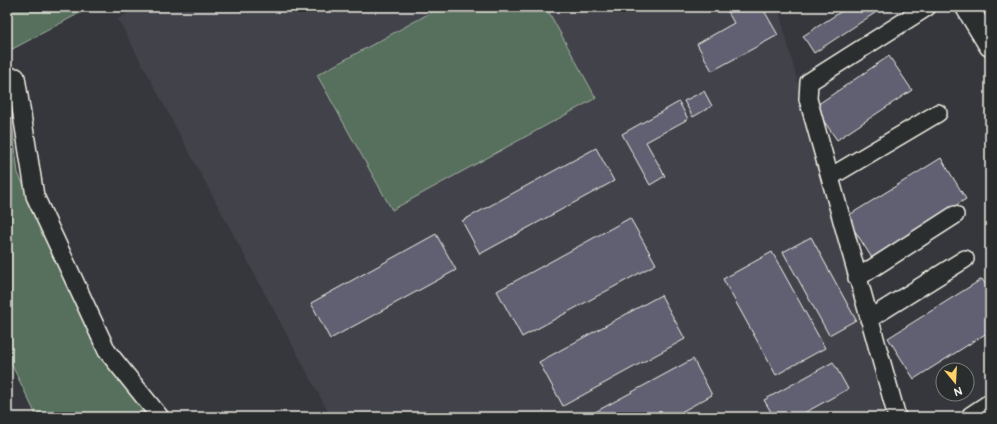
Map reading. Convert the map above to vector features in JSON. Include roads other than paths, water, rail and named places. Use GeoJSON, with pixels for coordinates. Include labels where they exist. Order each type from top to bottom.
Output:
{"type":"FeatureCollection","features":[{"type":"Feature","properties":{"kind":"highway"},"geometry":{"type":"LineString","coordinates":[[967,7],[990,45]]}},
{"type":"Feature","properties":{"kind":"highway"},"geometry":{"type":"LineString","coordinates":[[977,7],[990,36]]}},
{"type":"Feature","properties":{"kind":"main road"},"geometry":{"type":"LineString","coordinates":[[972,417],[990,405]]}},
{"type":"Feature","properties":{"kind":"street"},"geometry":{"type":"LineString","coordinates":[[897,417],[808,99],[809,82],[927,7]]}},
{"type":"Feature","properties":{"kind":"street"},"geometry":{"type":"LineString","coordinates":[[12,77],[35,196],[107,351],[160,417]]}},
{"type":"Feature","properties":{"kind":"street"},"geometry":{"type":"LineString","coordinates":[[830,177],[938,113]]}},
{"type":"Feature","properties":{"kind":"street"},"geometry":{"type":"LineString","coordinates":[[858,278],[955,215]]}},
{"type":"Feature","properties":{"kind":"street"},"geometry":{"type":"LineString","coordinates":[[869,319],[966,259]]}}]}
